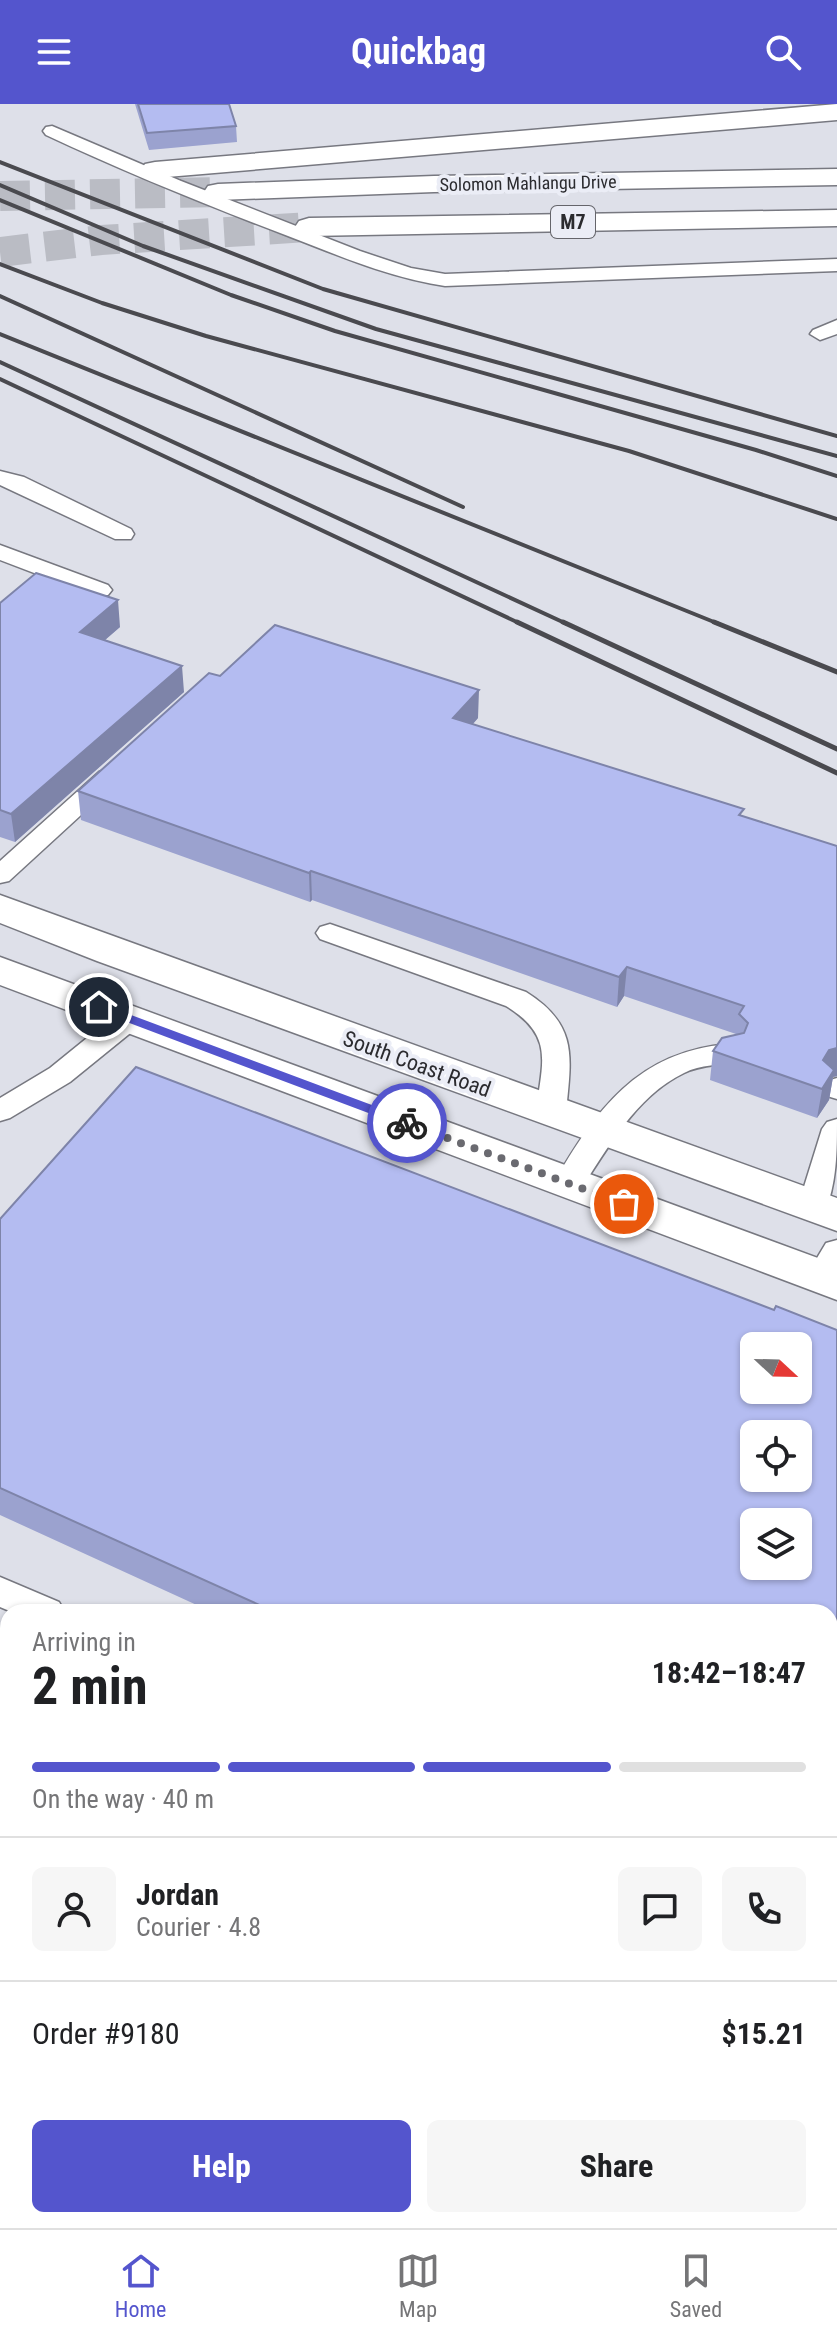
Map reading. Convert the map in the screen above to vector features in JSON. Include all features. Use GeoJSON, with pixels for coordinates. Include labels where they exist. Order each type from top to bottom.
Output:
{"type":"FeatureCollection","features":[{"type":"Feature","properties":{"kind":"main road"},"geometry":{"type":"LineString","coordinates":[[719,121],[836,104]]}},
{"type":"Feature","properties":{"kind":"main road"},"geometry":{"type":"LineString","coordinates":[[155,170],[837,112]]}},
{"type":"Feature","properties":{"kind":"main road","name":"Solomon Mahlangu Drive"},"geometry":{"type":"LineString","coordinates":[[218,192],[434,184],[837,177]]}},
{"type":"Feature","properties":{"kind":"main road","name":"Solomon Mahlangu Drive"},"geometry":{"type":"LineString","coordinates":[[309,227],[837,218]]}},
{"type":"Feature","properties":{"kind":"main road","name":"South Coast Road"},"geometry":{"type":"LineString","coordinates":[[0,908],[111,952],[825,1210]]}},
{"type":"Feature","properties":{"kind":"main road"},"geometry":{"type":"LineString","coordinates":[[69,995],[111,952]]}},
{"type":"Feature","properties":{"kind":"main road"},"geometry":{"type":"LineString","coordinates":[[0,970],[568,1184],[832,1271]]}},
{"type":"Feature","properties":{"kind":"lane"},"geometry":{"type":"LineString","coordinates":[[52,131],[149,177],[378,265],[420,277],[445,280],[837,265]]}},
{"type":"Feature","properties":{"kind":"lane"},"geometry":{"type":"LineString","coordinates":[[0,478],[16,482],[123,534]]}},
{"type":"Feature","properties":{"kind":"lane"},"geometry":{"type":"LineString","coordinates":[[0,552],[100,590]]}},
{"type":"Feature","properties":{"kind":"lane"},"geometry":{"type":"LineString","coordinates":[[0,875],[130,757]]}},
{"type":"Feature","properties":{"kind":"lane"},"geometry":{"type":"LineString","coordinates":[[330,933],[508,996],[538,1012],[550,1025],[556,1044],[551,1112]]}},
{"type":"Feature","properties":{"kind":"lane"},"geometry":{"type":"LineString","coordinates":[[0,1111],[60,1075],[129,1019]]}},
{"type":"Feature","properties":{"kind":"lane"},"geometry":{"type":"LineString","coordinates":[[568,1184],[631,1095],[651,1077],[694,1056],[728,1054]]}},
{"type":"Feature","properties":{"kind":"lane"},"geometry":{"type":"LineString","coordinates":[[825,1210],[837,1129]]}},
{"type":"Feature","properties":{"kind":"lane"},"geometry":{"type":"LineString","coordinates":[[0,1591],[29,1604]]}},
{"type":"Feature","properties":{"kind":"building"},"geometry":{"type":"Polygon","coordinates":[[[138,104],[229,104],[236,126],[147,133],[138,104]]]}},
{"type":"Feature","properties":{"kind":"building"},"geometry":{"type":"Polygon","coordinates":[[[36,573],[118,600],[80,632],[182,666],[11,814],[0,810],[0,603],[36,573]]]}},
{"type":"Feature","properties":{"kind":"building"},"geometry":{"type":"Polygon","coordinates":[[[275,625],[479,690],[453,718],[744,809],[739,815],[837,846],[837,1048],[829,1050],[823,1060],[834,1070],[822,1089],[713,1051],[722,1038],[744,1033],[748,1023],[739,1014],[744,1006],[627,967],[619,977],[311,871],[309,873],[78,791],[209,673],[220,676],[275,625]]]}},
{"type":"Feature","properties":{"kind":"building"},"geometry":{"type":"Polygon","coordinates":[[[136,1067],[774,1310],[776,1306],[837,1330],[837,1604],[257,1604],[0,1488],[0,1219],[136,1067]]]}},
{"type":"Feature","properties":{"kind":"tunnel"},"geometry":{"type":"LineString","coordinates":[[0,196],[218,192]]}},
{"type":"Feature","properties":{"kind":"tunnel"},"geometry":{"type":"LineString","coordinates":[[0,252],[101,240],[309,227]]}},
{"type":"Feature","properties":{"kind":"railway"},"geometry":{"type":"LineString","coordinates":[[0,162],[323,289],[837,436]]}},
{"type":"Feature","properties":{"kind":"railway"},"geometry":{"type":"LineString","coordinates":[[0,185],[143,246],[376,329],[837,456]]}},
{"type":"Feature","properties":{"kind":"railway"},"geometry":{"type":"LineString","coordinates":[[0,200],[231,295],[335,331],[756,450],[837,476]]}},
{"type":"Feature","properties":{"kind":"railway"},"geometry":{"type":"LineString","coordinates":[[0,264],[102,303],[206,336],[629,451],[837,519]]}},
{"type":"Feature","properties":{"kind":"railway"},"geometry":{"type":"LineString","coordinates":[[0,296],[463,507]]}},
{"type":"Feature","properties":{"kind":"railway"},"geometry":{"type":"LineString","coordinates":[[0,334],[719,624]]}},
{"type":"Feature","properties":{"kind":"railway"},"geometry":{"type":"LineString","coordinates":[[0,362],[567,624]]}},
{"type":"Feature","properties":{"kind":"railway"},"geometry":{"type":"LineString","coordinates":[[0,379],[521,624]]}},
{"type":"Feature","properties":{"kind":"railway"},"geometry":{"type":"LineString","coordinates":[[517,622],[837,773]]}},
{"type":"Feature","properties":{"kind":"railway"},"geometry":{"type":"LineString","coordinates":[[563,622],[837,749]]}},
{"type":"Feature","properties":{"kind":"railway"},"geometry":{"type":"LineString","coordinates":[[714,622],[837,672]]}},
{"type":"Feature","properties":{"kind":"way so far"},"geometry":{"type":"LineString","coordinates":[[407,1123],[624,1204]]}},
{"type":"Feature","properties":{"kind":"route"},"geometry":{"type":"LineString","coordinates":[[99,1007],[407,1123]]}}]}
